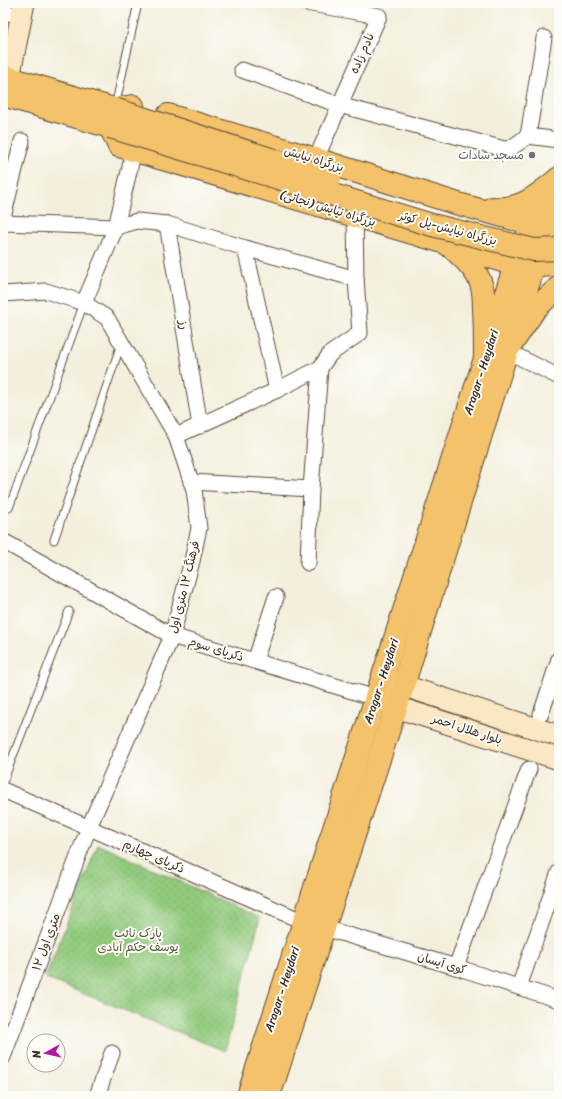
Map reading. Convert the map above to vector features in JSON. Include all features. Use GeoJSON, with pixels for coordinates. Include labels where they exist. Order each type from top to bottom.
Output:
{"type":"FeatureCollection","features":[{"type":"Feature","properties":{"kind":"main road"},"geometry":{"type":"LineString","coordinates":[[16,10],[5,83],[112,118]]}},
{"type":"Feature","properties":{"kind":"main road","name":"بزرگراه نیایش"},"geometry":{"type":"LineString","coordinates":[[112,118],[134,106],[316,159],[455,204],[543,224]]}},
{"type":"Feature","properties":{"kind":"main road","name":"بزرگراه نیایش (نجاتی)"},"geometry":{"type":"LineString","coordinates":[[112,118],[119,146],[525,266],[559,265]]}},
{"type":"Feature","properties":{"kind":"main road","name":"بزرگراه نیایش-پل کوثر"},"geometry":{"type":"LineString","coordinates":[[112,118],[436,212],[538,236],[543,224]]}},
{"type":"Feature","properties":{"kind":"main road","name":"بزرگراه نیایش-پل کوثر"},"geometry":{"type":"LineString","coordinates":[[112,118],[432,225],[534,250],[559,249]]}},
{"type":"Feature","properties":{"kind":"main road"},"geometry":{"type":"LineString","coordinates":[[455,204],[500,209],[521,205],[536,197],[559,178]]}},
{"type":"Feature","properties":{"kind":"main road"},"geometry":{"type":"LineString","coordinates":[[525,266],[559,184]]}},
{"type":"Feature","properties":{"kind":"main road"},"geometry":{"type":"LineString","coordinates":[[543,224],[559,200]]}},
{"type":"Feature","properties":{"kind":"main road"},"geometry":{"type":"LineString","coordinates":[[446,242],[462,238],[468,232],[470,225],[468,217],[455,204]]}},
{"type":"Feature","properties":{"kind":"main road"},"geometry":{"type":"LineString","coordinates":[[446,242],[463,258],[481,282],[484,301],[485,359]]}},
{"type":"Feature","properties":{"kind":"main road","name":"Aragar - Heydari"},"geometry":{"type":"LineString","coordinates":[[248,1096],[396,707],[507,351],[525,266]]}},
{"type":"Feature","properties":{"kind":"main road","name":"Aragar - Heydari"},"geometry":{"type":"LineString","coordinates":[[269,1096],[379,689],[485,359],[525,266]]}},
{"type":"Feature","properties":{"kind":"main road"},"geometry":{"type":"LineString","coordinates":[[507,351],[535,309],[559,287]]}},
{"type":"Feature","properties":{"kind":"main road","name":"بلوار هلال احمر"},"geometry":{"type":"LineString","coordinates":[[379,689],[403,686],[559,736]]}},
{"type":"Feature","properties":{"kind":"main road","name":"بلوار هلال احمر"},"geometry":{"type":"LineString","coordinates":[[379,689],[396,707],[559,759]]}},
{"type":"Feature","properties":{"kind":"street","name":"نادم زاده"},"geometry":{"type":"LineString","coordinates":[[306,3],[380,10],[316,159]]}},
{"type":"Feature","properties":{"kind":"street"},"geometry":{"type":"LineString","coordinates":[[528,136],[544,38]]}},
{"type":"Feature","properties":{"kind":"street"},"geometry":{"type":"LineString","coordinates":[[242,70],[340,105],[508,150],[528,136],[559,140]]}},
{"type":"Feature","properties":{"kind":"street"},"geometry":{"type":"LineString","coordinates":[[3,217],[22,141]]}},
{"type":"Feature","properties":{"kind":"street"},"geometry":{"type":"LineString","coordinates":[[84,302],[116,227],[134,150]]}},
{"type":"Feature","properties":{"kind":"street"},"geometry":{"type":"LineString","coordinates":[[176,436],[277,390],[320,368],[330,354],[360,333],[356,279],[356,216]]}},
{"type":"Feature","properties":{"kind":"street"},"geometry":{"type":"LineString","coordinates":[[3,223],[116,227],[137,221],[167,224],[245,248],[356,279]]}},
{"type":"Feature","properties":{"kind":"street","name":"رز"},"geometry":{"type":"LineString","coordinates":[[167,224],[200,426]]}},
{"type":"Feature","properties":{"kind":"street"},"geometry":{"type":"LineString","coordinates":[[245,248],[277,390]]}},
{"type":"Feature","properties":{"kind":"street","name":"فرهنگ ۱۲ متری اول"},"geometry":{"type":"LineString","coordinates":[[3,294],[46,291],[84,302],[107,318],[176,436],[194,490],[199,528],[192,561],[172,636],[89,827]]}},
{"type":"Feature","properties":{"kind":"street"},"geometry":{"type":"LineString","coordinates":[[507,351],[559,377]]}},
{"type":"Feature","properties":{"kind":"street"},"geometry":{"type":"LineString","coordinates":[[308,563],[311,489],[320,368]]}},
{"type":"Feature","properties":{"kind":"street"},"geometry":{"type":"LineString","coordinates":[[191,482],[311,489]]}},
{"type":"Feature","properties":{"kind":"street","name":"ذکریای سوم"},"geometry":{"type":"LineString","coordinates":[[3,541],[172,636],[255,661],[379,689]]}},
{"type":"Feature","properties":{"kind":"street"},"geometry":{"type":"LineString","coordinates":[[255,661],[276,597]]}},
{"type":"Feature","properties":{"kind":"street"},"geometry":{"type":"LineString","coordinates":[[541,714],[559,659]]}},
{"type":"Feature","properties":{"kind":"street"},"geometry":{"type":"LineString","coordinates":[[456,967],[529,769]]}},
{"type":"Feature","properties":{"kind":"street","name":"ذکریای چهارم"},"geometry":{"type":"LineString","coordinates":[[3,790],[314,925]]}},
{"type":"Feature","properties":{"kind":"street","name":"۱۲ متری اول"},"geometry":{"type":"LineString","coordinates":[[3,1057],[89,827]]}},
{"type":"Feature","properties":{"kind":"street"},"geometry":{"type":"LineString","coordinates":[[519,987],[559,872]]}},
{"type":"Feature","properties":{"kind":"street","name":"کوی آیسان"},"geometry":{"type":"LineString","coordinates":[[314,925],[456,967],[559,1000]]}},
{"type":"Feature","properties":{"kind":"street"},"geometry":{"type":"LineString","coordinates":[[97,1096],[112,1053]]}},
{"type":"Feature","properties":{"kind":"lane"},"geometry":{"type":"LineString","coordinates":[[112,118],[138,3]]}},
{"type":"Feature","properties":{"kind":"lane"},"geometry":{"type":"LineString","coordinates":[[9,508],[84,302]]}},
{"type":"Feature","properties":{"kind":"lane"},"geometry":{"type":"LineString","coordinates":[[54,540],[122,342]]}},
{"type":"Feature","properties":{"kind":"lane"},"geometry":{"type":"LineString","coordinates":[[3,782],[69,610]]}},
{"type":"Feature","properties":{"kind":"green space","name":"پارک نائب یوسف حکم آبادی"},"geometry":{"type":"Polygon","coordinates":[[[98,844],[260,918],[225,1051],[45,978],[98,844]]]}},
{"type":"Feature","properties":{"kind":"place","name":"مسجد سادات"},"geometry":{"type":"Point","coordinates":[532,155]}}]}
